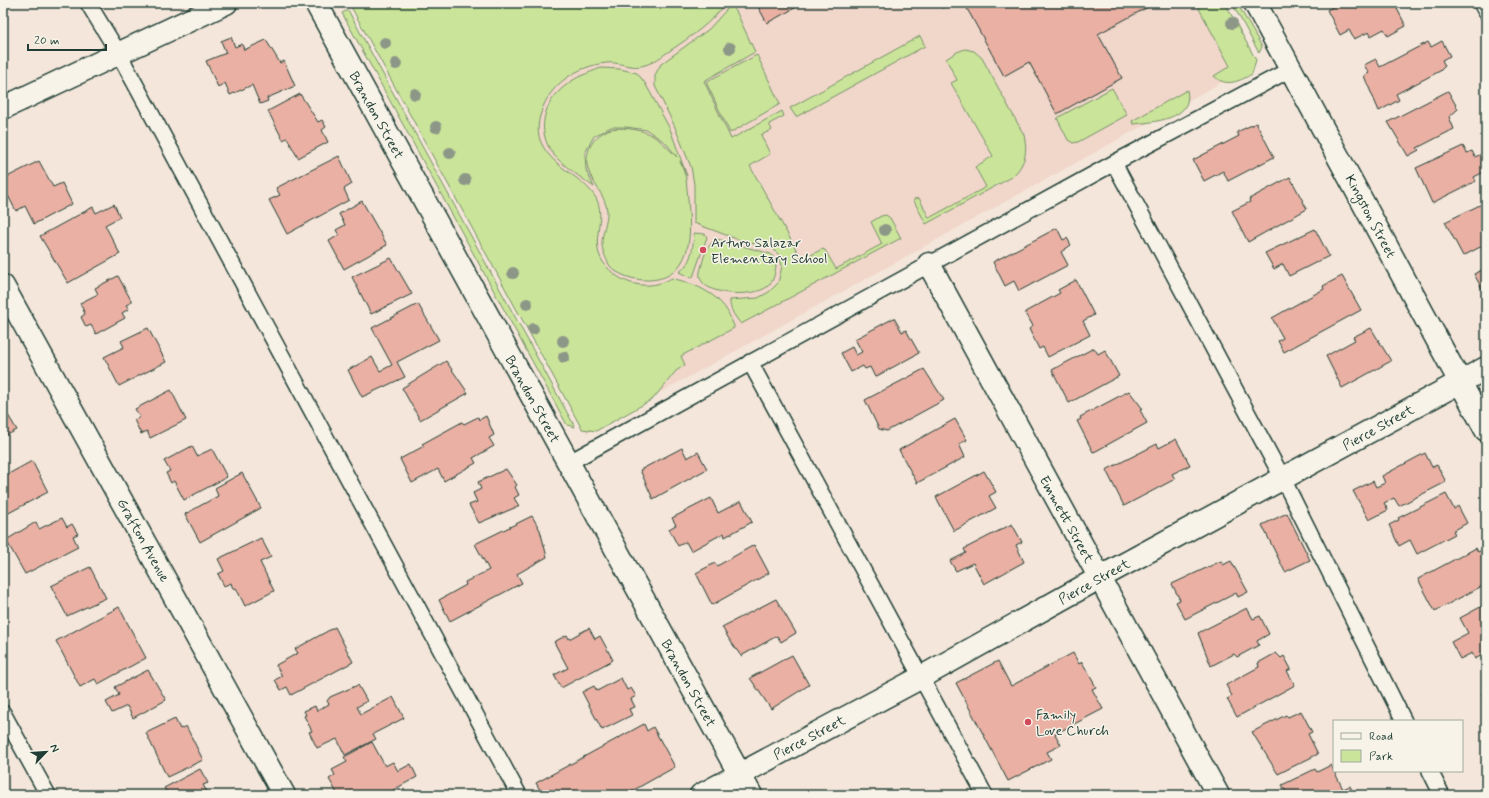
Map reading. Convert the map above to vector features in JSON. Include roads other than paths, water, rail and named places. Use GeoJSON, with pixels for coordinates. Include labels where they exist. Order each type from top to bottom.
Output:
{"type":"FeatureCollection","features":[{"type":"Feature","properties":{"kind":"street"},"geometry":{"type":"LineString","coordinates":[[3,108],[226,3]]}},
{"type":"Feature","properties":{"kind":"street","name":"Brandon Street"},"geometry":{"type":"LineString","coordinates":[[316,3],[751,795]]}},
{"type":"Feature","properties":{"kind":"street","name":"Kingston Street"},"geometry":{"type":"LineString","coordinates":[[1255,3],[1486,430]]}},
{"type":"Feature","properties":{"kind":"street","name":"Emmett Street"},"geometry":{"type":"LineString","coordinates":[[929,264],[1218,795]]}},
{"type":"Feature","properties":{"kind":"street","name":"Grafton Avenue"},"geometry":{"type":"LineString","coordinates":[[3,286],[284,795]]}},
{"type":"Feature","properties":{"kind":"street","name":"Pierce Street"},"geometry":{"type":"LineString","coordinates":[[701,795],[920,678],[1099,578],[1486,368]]}},
{"type":"Feature","properties":{"kind":"lane"},"geometry":{"type":"LineString","coordinates":[[88,3],[119,54],[519,795]]}},
{"type":"Feature","properties":{"kind":"lane"},"geometry":{"type":"LineString","coordinates":[[1481,3],[1486,12]]}},
{"type":"Feature","properties":{"kind":"lane"},"geometry":{"type":"LineString","coordinates":[[568,463],[1114,163],[1291,69]]}},
{"type":"Feature","properties":{"kind":"lane"},"geometry":{"type":"LineString","coordinates":[[1114,163],[1282,479],[1403,720]]}},
{"type":"Feature","properties":{"kind":"lane"},"geometry":{"type":"LineString","coordinates":[[750,362],[920,678],[985,795]]}},
{"type":"Feature","properties":{"kind":"lane"},"geometry":{"type":"LineString","coordinates":[[3,713],[48,795]]}},
{"type":"Feature","properties":{"kind":"lane"},"geometry":{"type":"LineString","coordinates":[[1430,772],[1442,795]]}},
{"type":"Feature","properties":{"kind":"place","name":"Arturo Salazar Elementary School"},"geometry":{"type":"Point","coordinates":[703,250]}},
{"type":"Feature","properties":{"kind":"place","name":"Family Love Church"},"geometry":{"type":"Point","coordinates":[1028,722]}}]}
